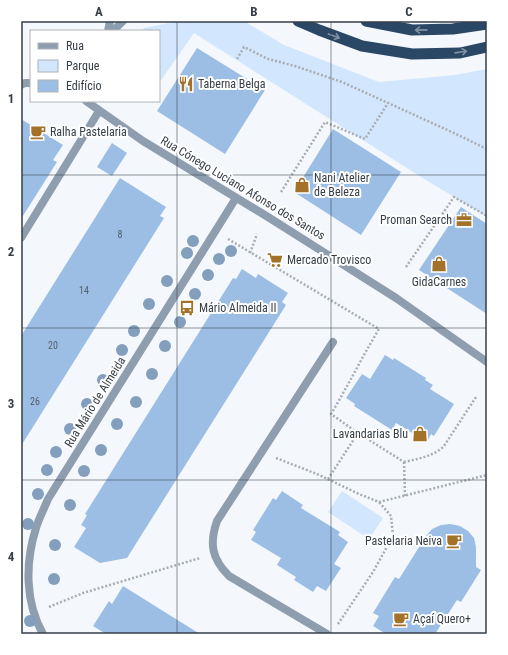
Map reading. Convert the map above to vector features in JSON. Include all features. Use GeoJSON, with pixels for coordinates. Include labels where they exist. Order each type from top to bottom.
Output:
{"type":"FeatureCollection","features":[{"type":"Feature","properties":{"kind":"highway"},"geometry":{"type":"LineString","coordinates":[[298,21],[362,46],[412,54],[460,53],[487,47]]}},
{"type":"Feature","properties":{"kind":"highway"},"geometry":{"type":"LineString","coordinates":[[366,21],[412,30],[453,29],[487,24]]}},
{"type":"Feature","properties":{"kind":"street"},"geometry":{"type":"LineString","coordinates":[[114,30],[123,21]]}},
{"type":"Feature","properties":{"kind":"street","name":"Rua Cónego Luciano Afonso dos Santos"},"geometry":{"type":"LineString","coordinates":[[87,102],[143,141],[275,221],[396,298],[487,362]]}},
{"type":"Feature","properties":{"kind":"street"},"geometry":{"type":"LineString","coordinates":[[21,238],[100,111]]}},
{"type":"Feature","properties":{"kind":"street","name":"Rua Mário de Almeida"},"geometry":{"type":"LineString","coordinates":[[43,634],[30,596],[28,565],[36,528],[48,499],[236,198]]}},
{"type":"Feature","properties":{"kind":"street"},"geometry":{"type":"LineString","coordinates":[[327,634],[229,576],[221,568],[214,554],[212,544],[217,521],[334,342]]}},
{"type":"Feature","properties":{"kind":"path"},"geometry":{"type":"LineString","coordinates":[[237,59],[244,48],[268,59],[295,66],[342,82],[487,149]]}},
{"type":"Feature","properties":{"kind":"path"},"geometry":{"type":"LineString","coordinates":[[281,192],[325,122],[365,139],[388,103]]}},
{"type":"Feature","properties":{"kind":"path"},"geometry":{"type":"LineString","coordinates":[[406,267],[454,197],[487,216]]}},
{"type":"Feature","properties":{"kind":"path"},"geometry":{"type":"LineString","coordinates":[[250,252],[257,234]]}},
{"type":"Feature","properties":{"kind":"path"},"geometry":{"type":"LineString","coordinates":[[226,239],[379,329],[363,355],[349,385],[331,414],[358,433],[404,462],[426,456],[439,452],[476,397]]}},
{"type":"Feature","properties":{"kind":"path"},"geometry":{"type":"LineString","coordinates":[[328,479],[358,433]]}},
{"type":"Feature","properties":{"kind":"path"},"geometry":{"type":"LineString","coordinates":[[262,452],[379,502],[391,516],[393,536],[373,572],[335,628]]}},
{"type":"Feature","properties":{"kind":"path"},"geometry":{"type":"LineString","coordinates":[[404,462],[405,496]]}},
{"type":"Feature","properties":{"kind":"path"},"geometry":{"type":"LineString","coordinates":[[379,502],[487,475]]}},
{"type":"Feature","properties":{"kind":"path"},"geometry":{"type":"LineString","coordinates":[[35,613],[83,593],[214,554]]}},
{"type":"Feature","properties":{"kind":"green space"},"geometry":{"type":"Polygon","coordinates":[[[179,21],[244,21],[284,45],[379,82],[455,75],[487,69],[487,217],[421,177],[194,33],[160,82],[160,30],[143,30],[144,28],[179,21]]]}},
{"type":"Feature","properties":{"kind":"green space"},"geometry":{"type":"Polygon","coordinates":[[[342,491],[383,518],[369,539],[328,512],[342,491]]]}},
{"type":"Feature","properties":{"kind":"building"},"geometry":{"type":"Polygon","coordinates":[[[197,48],[265,90],[225,154],[157,111],[197,48]]]}},
{"type":"Feature","properties":{"kind":"building"},"geometry":{"type":"Polygon","coordinates":[[[21,119],[63,145],[53,160],[57,162],[21,219],[21,119]]]}},
{"type":"Feature","properties":{"kind":"building"},"geometry":{"type":"Polygon","coordinates":[[[333,129],[401,172],[361,235],[294,192],[333,129]]]}},
{"type":"Feature","properties":{"kind":"building"},"geometry":{"type":"Polygon","coordinates":[[[112,143],[127,153],[112,176],[97,167],[112,143]]]}},
{"type":"Feature","properties":{"kind":"building"},"geometry":{"type":"Polygon","coordinates":[[[120,178],[166,207],[160,216],[164,218],[21,446],[21,336],[120,178]]]}},
{"type":"Feature","properties":{"kind":"building"},"geometry":{"type":"Polygon","coordinates":[[[461,207],[487,224],[487,314],[419,270],[461,207]]]}},
{"type":"Feature","properties":{"kind":"building"},"geometry":{"type":"Polygon","coordinates":[[[242,269],[256,278],[258,274],[288,293],[282,302],[286,305],[127,558],[100,563],[74,547],[86,528],[81,525],[87,515],[85,514],[233,278],[236,279],[242,269]]]}},
{"type":"Feature","properties":{"kind":"building"},"geometry":{"type":"Polygon","coordinates":[[[385,355],[393,360],[394,358],[426,378],[425,380],[433,385],[430,389],[454,404],[434,436],[431,434],[427,442],[396,423],[392,430],[354,406],[355,404],[346,398],[362,374],[370,379],[385,355]]]}},
{"type":"Feature","properties":{"kind":"building"},"geometry":{"type":"Polygon","coordinates":[[[282,491],[303,505],[301,508],[340,532],[338,535],[348,542],[334,564],[341,568],[326,591],[317,586],[313,592],[294,580],[296,577],[277,565],[281,558],[251,540],[256,532],[253,530],[273,498],[276,500],[282,491]]]}},
{"type":"Feature","properties":{"kind":"building"},"geometry":{"type":"Polygon","coordinates":[[[450,524],[460,526],[468,531],[474,538],[476,547],[476,567],[481,570],[461,602],[457,600],[435,634],[386,634],[373,626],[379,616],[373,613],[395,577],[399,579],[432,529],[441,525],[450,524]]]}},
{"type":"Feature","properties":{"kind":"building"},"geometry":{"type":"Polygon","coordinates":[[[123,586],[200,634],[106,634],[93,626],[109,601],[112,604],[123,586]]]}},
{"type":"Feature","properties":{"kind":"place","name":"Taberna Belga"},"geometry":{"type":"Point","coordinates":[186,84]}},
{"type":"Feature","properties":{"kind":"place","name":"Ralha Pastelaria"},"geometry":{"type":"Point","coordinates":[38,132]}},
{"type":"Feature","properties":{"kind":"place","name":"Nani Atelier de Beleza"},"geometry":{"type":"Point","coordinates":[302,185]}},
{"type":"Feature","properties":{"kind":"place","name":"Proman Search"},"geometry":{"type":"Point","coordinates":[464,220]}},
{"type":"Feature","properties":{"kind":"place","name":"Mercado Trovisco"},"geometry":{"type":"Point","coordinates":[275,260]}},
{"type":"Feature","properties":{"kind":"place","name":"GidaCarnes"},"geometry":{"type":"Point","coordinates":[439,264]}},
{"type":"Feature","properties":{"kind":"place","name":"Mário Almeida II"},"geometry":{"type":"Point","coordinates":[187,308]}},
{"type":"Feature","properties":{"kind":"place","name":"Lavandarias Blu"},"geometry":{"type":"Point","coordinates":[420,434]}},
{"type":"Feature","properties":{"kind":"place","name":"Pastelaria Neiva"},"geometry":{"type":"Point","coordinates":[454,541]}},
{"type":"Feature","properties":{"kind":"place","name":"Açaí Quero+"},"geometry":{"type":"Point","coordinates":[401,619]}}]}
